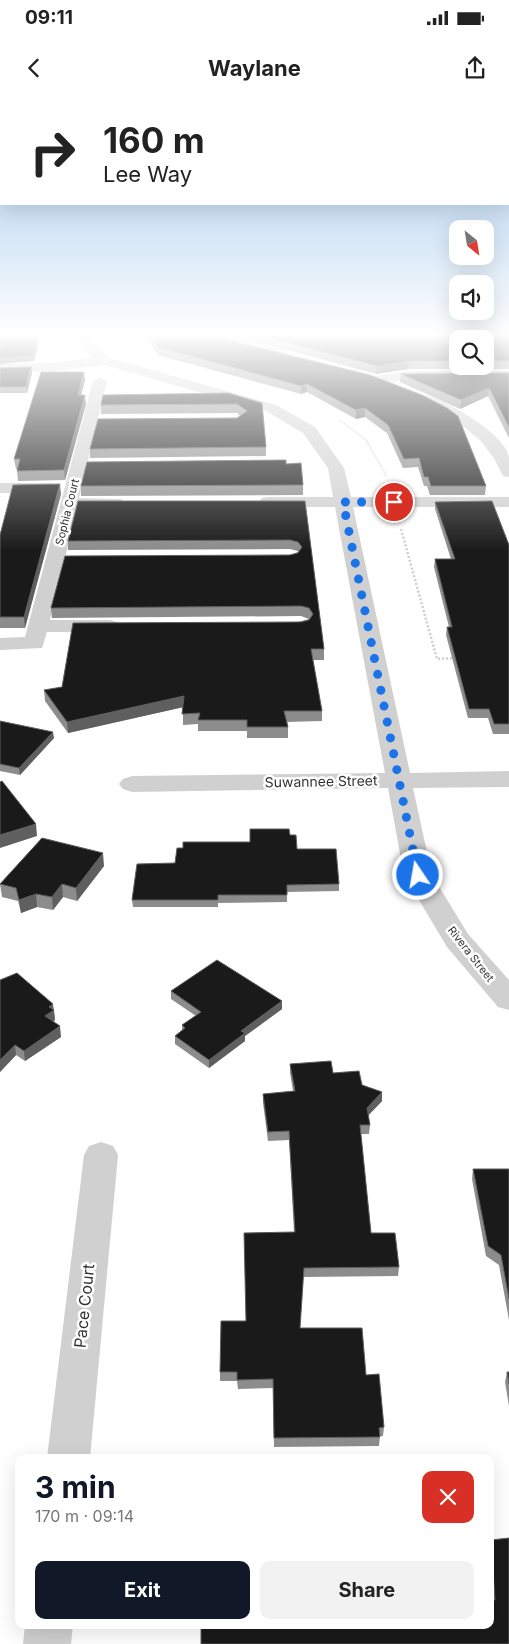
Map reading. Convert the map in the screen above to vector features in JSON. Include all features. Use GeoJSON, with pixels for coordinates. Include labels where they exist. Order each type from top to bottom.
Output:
{"type":"FeatureCollection","features":[{"type":"Feature","properties":{"kind":"street","name":"Sophia Court"},"geometry":{"type":"LineString","coordinates":[[36,635],[93,407]]}},
{"type":"Feature","properties":{"kind":"street","name":"Rivera Street"},"geometry":{"type":"LineString","coordinates":[[269,407],[309,430],[336,468],[418,875],[457,940],[509,1000]]}},
{"type":"Feature","properties":{"kind":"street"},"geometry":{"type":"LineString","coordinates":[[437,407],[469,423],[490,439],[502,454],[509,472]]}},
{"type":"Feature","properties":{"kind":"street"},"geometry":{"type":"LineString","coordinates":[[90,421],[110,421]]}},
{"type":"Feature","properties":{"kind":"street"},"geometry":{"type":"LineString","coordinates":[[490,439],[509,439]]}},
{"type":"Feature","properties":{"kind":"street"},"geometry":{"type":"LineString","coordinates":[[79,465],[98,464]]}},
{"type":"Feature","properties":{"kind":"street"},"geometry":{"type":"LineString","coordinates":[[0,488],[136,503]]}},
{"type":"Feature","properties":{"kind":"street"},"geometry":{"type":"LineString","coordinates":[[250,502],[509,502]]}},
{"type":"Feature","properties":{"kind":"street"},"geometry":{"type":"LineString","coordinates":[[56,558],[75,558]]}},
{"type":"Feature","properties":{"kind":"street"},"geometry":{"type":"LineString","coordinates":[[0,644],[36,635],[126,625]]}},
{"type":"Feature","properties":{"kind":"street","name":"Suwannee Street"},"geometry":{"type":"LineString","coordinates":[[132,784],[509,779]]}},
{"type":"Feature","properties":{"kind":"street","name":"Pace Court"},"geometry":{"type":"LineString","coordinates":[[68,1454],[101,1154]]}},
{"type":"Feature","properties":{"kind":"street"},"geometry":{"type":"LineString","coordinates":[[47,1644],[49,1629]]}},
{"type":"Feature","properties":{"kind":"building"},"geometry":{"type":"Polygon","coordinates":[[[30,407],[82,407],[64,470],[17,471],[20,459],[14,459],[30,407]]]}},
{"type":"Feature","properties":{"kind":"building"},"geometry":{"type":"Polygon","coordinates":[[[241,407],[262,407],[266,447],[90,449],[98,419],[237,418],[247,411],[241,407]]]}},
{"type":"Feature","properties":{"kind":"building"},"geometry":{"type":"Polygon","coordinates":[[[350,407],[447,408],[458,416],[486,486],[431,486],[428,477],[424,477],[419,458],[404,459],[388,425],[365,408],[356,410],[350,407]]]}},
{"type":"Feature","properties":{"kind":"building"},"geometry":{"type":"Polygon","coordinates":[[[499,407],[509,407],[509,427],[499,407]]]}},
{"type":"Feature","properties":{"kind":"building"},"geometry":{"type":"Polygon","coordinates":[[[286,460],[286,464],[301,463],[303,485],[81,486],[87,462],[286,460]]]}},
{"type":"Feature","properties":{"kind":"building"},"geometry":{"type":"Polygon","coordinates":[[[60,484],[24,617],[0,617],[0,535],[13,485],[60,484]]]}},
{"type":"Feature","properties":{"kind":"building"},"geometry":{"type":"Polygon","coordinates":[[[78,501],[305,501],[324,649],[311,649],[322,711],[284,711],[288,727],[247,727],[247,720],[198,720],[200,713],[182,714],[184,696],[67,722],[44,690],[62,687],[73,623],[301,622],[309,620],[313,614],[309,608],[301,606],[51,608],[65,556],[290,555],[298,553],[302,547],[298,542],[290,540],[68,541],[78,501]]]}},
{"type":"Feature","properties":{"kind":"building"},"geometry":{"type":"Polygon","coordinates":[[[492,501],[509,545],[509,724],[494,724],[489,709],[469,709],[447,627],[452,627],[435,559],[455,559],[435,502],[492,501]]]}},
{"type":"Feature","properties":{"kind":"building"},"geometry":{"type":"Polygon","coordinates":[[[0,721],[53,732],[19,768],[0,764],[0,721]]]}},
{"type":"Feature","properties":{"kind":"building"},"geometry":{"type":"Polygon","coordinates":[[[2,781],[36,824],[0,835],[0,782],[2,781]]]}},
{"type":"Feature","properties":{"kind":"building"},"geometry":{"type":"Polygon","coordinates":[[[250,829],[289,829],[290,835],[296,835],[297,849],[336,849],[339,884],[287,885],[287,895],[218,895],[218,900],[132,900],[137,864],[175,863],[177,848],[183,848],[183,842],[250,842],[250,829]]]}},
{"type":"Feature","properties":{"kind":"building"},"geometry":{"type":"Polygon","coordinates":[[[42,838],[103,853],[76,888],[62,884],[52,897],[36,894],[19,900],[16,888],[0,884],[42,838]]]}},
{"type":"Feature","properties":{"kind":"building"},"geometry":{"type":"Polygon","coordinates":[[[217,960],[282,1001],[241,1031],[245,1033],[209,1060],[175,1036],[185,1028],[182,1025],[201,1012],[171,991],[217,960]]]}},
{"type":"Feature","properties":{"kind":"building"},"geometry":{"type":"Polygon","coordinates":[[[17,973],[53,1004],[49,1007],[54,1010],[45,1016],[60,1026],[24,1051],[15,1045],[0,1060],[0,980],[17,973]]]}},
{"type":"Feature","properties":{"kind":"building"},"geometry":{"type":"Polygon","coordinates":[[[331,1061],[333,1073],[359,1071],[362,1085],[382,1092],[367,1108],[370,1125],[360,1125],[371,1233],[395,1233],[399,1267],[304,1268],[300,1328],[362,1328],[366,1375],[379,1374],[384,1427],[379,1428],[380,1437],[274,1438],[273,1379],[237,1380],[237,1372],[220,1372],[221,1321],[246,1321],[244,1233],[295,1232],[289,1131],[268,1132],[263,1094],[295,1091],[290,1064],[331,1061]]]}},
{"type":"Feature","properties":{"kind":"building"},"geometry":{"type":"Polygon","coordinates":[[[473,1169],[509,1169],[509,1299],[501,1255],[488,1246],[473,1169]]]}},
{"type":"Feature","properties":{"kind":"building"},"geometry":{"type":"Polygon","coordinates":[[[509,1538],[509,1644],[201,1644],[201,1629],[494,1629],[494,1540],[509,1538]]]}},
{"type":"Feature","properties":{"kind":"route"},"geometry":{"type":"LineString","coordinates":[[394,502],[343,502],[418,875]]}}]}
